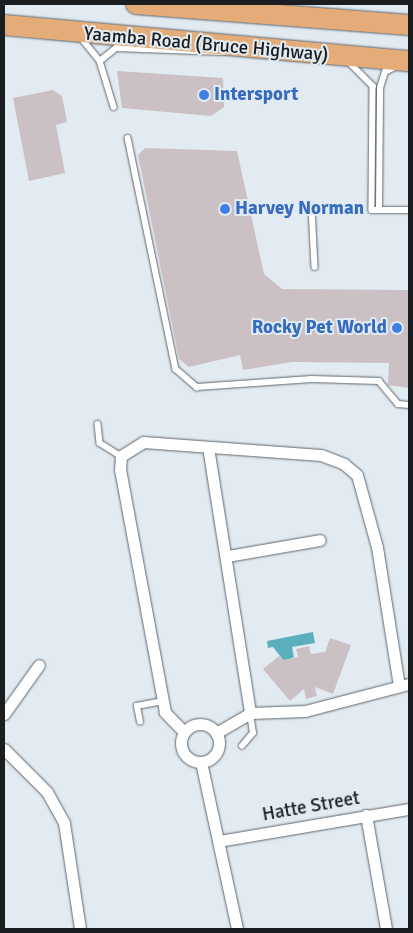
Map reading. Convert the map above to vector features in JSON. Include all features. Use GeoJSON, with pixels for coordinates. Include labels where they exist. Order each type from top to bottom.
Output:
{"type":"FeatureCollection","features":[{"type":"Feature","properties":{"kind":"highway","name":"Yaamba Road (Bruce Highway)"},"geometry":{"type":"LineString","coordinates":[[136,4],[240,8],[409,26]]}},
{"type":"Feature","properties":{"kind":"highway","name":"Yaamba Road (Bruce Highway)"},"geometry":{"type":"LineString","coordinates":[[4,25],[238,49],[409,61]]}},
{"type":"Feature","properties":{"kind":"street"},"geometry":{"type":"LineString","coordinates":[[143,442],[320,455],[344,464],[357,475],[377,547],[404,685],[305,711],[250,713],[216,733],[217,752],[201,762],[189,759],[182,750],[184,732],[165,712],[121,456],[143,442]]}},
{"type":"Feature","properties":{"kind":"street"},"geometry":{"type":"LineString","coordinates":[[208,447],[228,556],[250,713]]}},
{"type":"Feature","properties":{"kind":"street"},"geometry":{"type":"LineString","coordinates":[[228,556],[320,540]]}},
{"type":"Feature","properties":{"kind":"street"},"geometry":{"type":"LineString","coordinates":[[4,714],[40,666]]}},
{"type":"Feature","properties":{"kind":"street"},"geometry":{"type":"LineString","coordinates":[[184,732],[200,724],[216,733]]}},
{"type":"Feature","properties":{"kind":"street"},"geometry":{"type":"LineString","coordinates":[[4,749],[47,792],[64,823],[80,929]]}},
{"type":"Feature","properties":{"kind":"street"},"geometry":{"type":"LineString","coordinates":[[201,762],[237,929]]}},
{"type":"Feature","properties":{"kind":"street","name":"Hatte Street"},"geometry":{"type":"LineString","coordinates":[[218,841],[409,809]]}},
{"type":"Feature","properties":{"kind":"street"},"geometry":{"type":"LineString","coordinates":[[366,815],[386,929]]}},
{"type":"Feature","properties":{"kind":"lane"},"geometry":{"type":"LineString","coordinates":[[78,34],[100,61],[114,107]]}},
{"type":"Feature","properties":{"kind":"lane"},"geometry":{"type":"LineString","coordinates":[[100,61],[116,48],[212,55],[238,49]]}},
{"type":"Feature","properties":{"kind":"lane"},"geometry":{"type":"LineString","coordinates":[[341,56],[373,86],[372,210],[407,210]]}},
{"type":"Feature","properties":{"kind":"lane"},"geometry":{"type":"LineString","coordinates":[[380,210],[380,88],[387,71],[409,67]]}},
{"type":"Feature","properties":{"kind":"lane"},"geometry":{"type":"LineString","coordinates":[[128,138],[176,369],[197,387],[312,379],[379,381],[398,404],[409,405]]}},
{"type":"Feature","properties":{"kind":"lane"},"geometry":{"type":"LineString","coordinates":[[312,208],[315,267]]}},
{"type":"Feature","properties":{"kind":"lane"},"geometry":{"type":"LineString","coordinates":[[98,424],[100,443],[121,456]]}},
{"type":"Feature","properties":{"kind":"lane"},"geometry":{"type":"LineString","coordinates":[[140,722],[137,706],[163,701]]}},
{"type":"Feature","properties":{"kind":"lane"},"geometry":{"type":"LineString","coordinates":[[242,746],[253,733],[250,713]]}},
{"type":"Feature","properties":{"kind":"water"},"geometry":{"type":"Polygon","coordinates":[[[313,632],[315,643],[292,647],[294,657],[284,661],[273,647],[268,648],[267,641],[313,632]]]}},
{"type":"Feature","properties":{"kind":"building"},"geometry":{"type":"Polygon","coordinates":[[[117,71],[223,78],[224,107],[211,116],[122,108],[117,71]]]}},
{"type":"Feature","properties":{"kind":"building"},"geometry":{"type":"Polygon","coordinates":[[[53,90],[62,96],[67,122],[56,125],[65,173],[29,181],[13,98],[53,90]]]}},
{"type":"Feature","properties":{"kind":"building"},"geometry":{"type":"Polygon","coordinates":[[[145,148],[237,151],[264,274],[282,289],[409,290],[409,388],[388,385],[389,363],[292,362],[243,370],[240,355],[189,367],[179,359],[138,155],[145,148]]]}},
{"type":"Feature","properties":{"kind":"building"},"geometry":{"type":"Polygon","coordinates":[[[330,638],[351,645],[333,694],[315,687],[317,696],[306,699],[304,689],[290,701],[263,669],[279,656],[283,660],[298,657],[296,649],[309,646],[311,654],[325,652],[330,638]]]}},
{"type":"Feature","properties":{"kind":"place","name":"Intersport"},"geometry":{"type":"Point","coordinates":[204,95]}},
{"type":"Feature","properties":{"kind":"place","name":"Harvey Norman"},"geometry":{"type":"Point","coordinates":[225,209]}},
{"type":"Feature","properties":{"kind":"place","name":"Rocky Pet World"},"geometry":{"type":"Point","coordinates":[397,328]}}]}
